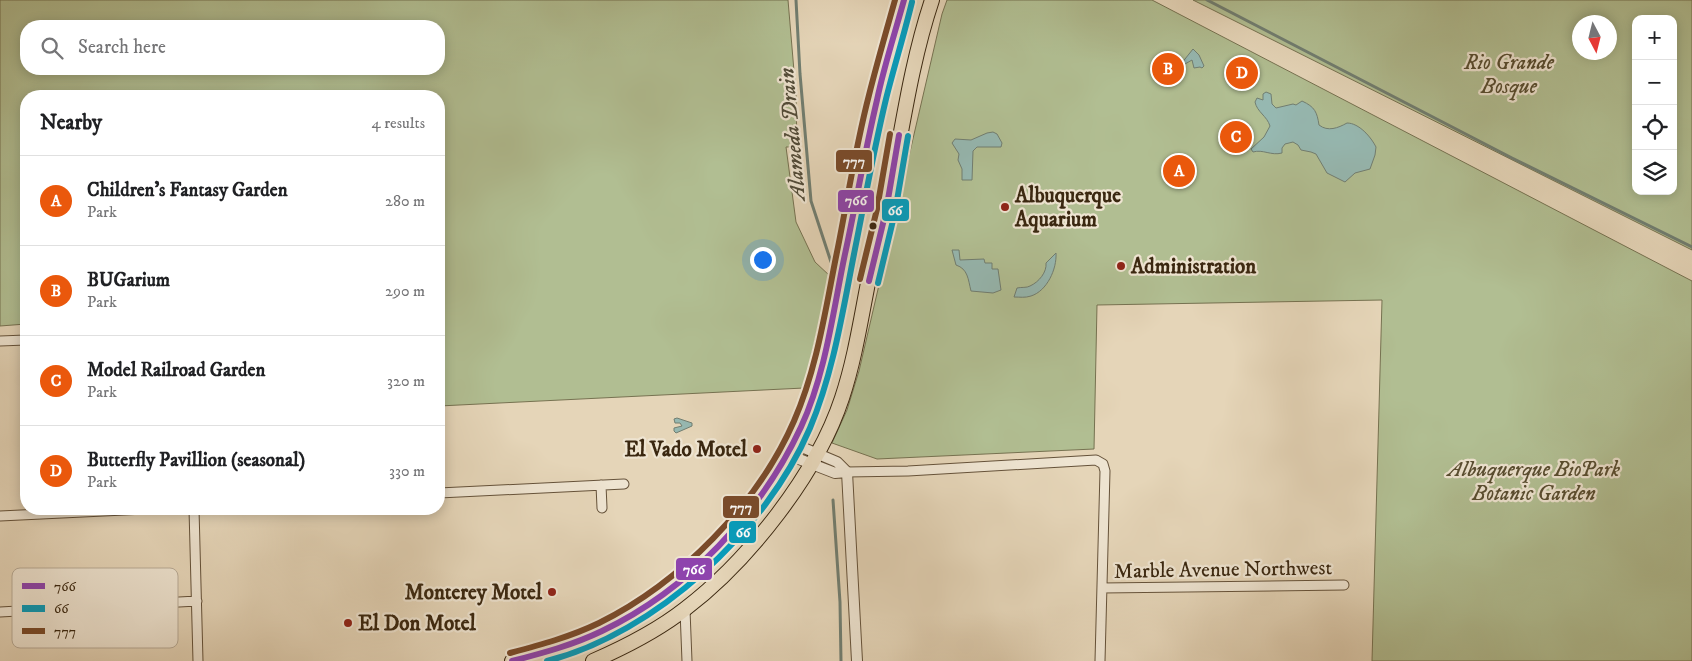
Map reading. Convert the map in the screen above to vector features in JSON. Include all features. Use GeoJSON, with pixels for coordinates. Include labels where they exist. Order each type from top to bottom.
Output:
{"type":"FeatureCollection","features":[{"type":"Feature","properties":{"kind":"main road"},"geometry":{"type":"LineString","coordinates":[[512,661],[551,651],[604,630],[650,603],[672,587],[693,570],[742,521],[789,449],[813,395],[822,362],[879,92],[904,0]]}},
{"type":"Feature","properties":{"kind":"main road"},"geometry":{"type":"LineString","coordinates":[[593,661],[640,638],[685,610],[714,585],[743,556],[782,506],[826,438],[842,398],[853,360],[871,267],[886,211],[906,102],[932,0]]}},
{"type":"Feature","properties":{"kind":"street"},"geometry":{"type":"LineString","coordinates":[[0,341],[20,340]]}},
{"type":"Feature","properties":{"kind":"street"},"geometry":{"type":"LineString","coordinates":[[789,449],[814,459],[837,462],[847,472],[857,661]]}},
{"type":"Feature","properties":{"kind":"street"},"geometry":{"type":"LineString","coordinates":[[847,472],[908,471],[1096,460],[1103,464],[1105,471],[1100,661]]}},
{"type":"Feature","properties":{"kind":"street"},"geometry":{"type":"LineString","coordinates":[[445,493],[624,484]]}},
{"type":"Feature","properties":{"kind":"street"},"geometry":{"type":"LineString","coordinates":[[601,485],[602,508]]}},
{"type":"Feature","properties":{"kind":"street"},"geometry":{"type":"LineString","coordinates":[[0,516],[21,515]]}},
{"type":"Feature","properties":{"kind":"street"},"geometry":{"type":"LineString","coordinates":[[194,515],[198,661]]}},
{"type":"Feature","properties":{"kind":"street","name":"Marble Avenue Northwest"},"geometry":{"type":"LineString","coordinates":[[1102,588],[1344,585]]}},
{"type":"Feature","properties":{"kind":"street"},"geometry":{"type":"LineString","coordinates":[[178,602],[197,601]]}},
{"type":"Feature","properties":{"kind":"street"},"geometry":{"type":"LineString","coordinates":[[685,610],[687,661]]}},
{"type":"Feature","properties":{"kind":"green space"},"geometry":{"type":"Polygon","coordinates":[[[0,0],[788,0],[796,95],[797,147],[786,147],[796,222],[815,262],[830,276],[804,388],[445,406],[445,90],[20,90],[20,324],[0,326],[0,0]]]}},
{"type":"Feature","properties":{"kind":"green space","name":"Albuquerque BioPark Botanic Garden"},"geometry":{"type":"Polygon","coordinates":[[[947,0],[1152,0],[1692,281],[1692,661],[1372,661],[1382,300],[1097,305],[1094,449],[877,459],[832,443],[847,410],[859,371],[942,14],[947,0]]]}},
{"type":"Feature","properties":{"kind":"green space","name":"Rio Grande Bosque"},"geometry":{"type":"Polygon","coordinates":[[[1193,0],[1692,0],[1692,250],[1193,0]]]}},
{"type":"Feature","properties":{"kind":"water"},"geometry":{"type":"Polygon","coordinates":[[[1193,49],[1199,55],[1204,66],[1202,68],[1194,68],[1192,60],[1181,64],[1193,49]]]}},
{"type":"Feature","properties":{"kind":"water"},"geometry":{"type":"Polygon","coordinates":[[[1266,92],[1271,94],[1272,104],[1276,108],[1296,105],[1302,101],[1310,105],[1315,110],[1319,125],[1322,127],[1333,128],[1347,123],[1356,125],[1368,135],[1376,147],[1370,169],[1355,173],[1345,182],[1327,173],[1316,154],[1301,150],[1293,142],[1285,144],[1282,148],[1282,153],[1253,152],[1251,149],[1264,137],[1270,126],[1255,102],[1257,98],[1263,100],[1263,94],[1266,92]]]}},
{"type":"Feature","properties":{"kind":"water"},"geometry":{"type":"Polygon","coordinates":[[[993,132],[997,134],[1002,143],[1001,147],[977,147],[973,151],[972,180],[962,180],[962,169],[958,160],[959,154],[952,143],[955,139],[971,140],[993,132]]]}},
{"type":"Feature","properties":{"kind":"water"},"geometry":{"type":"Polygon","coordinates":[[[952,250],[959,250],[960,260],[984,259],[985,263],[992,263],[992,269],[998,269],[1001,290],[993,293],[971,291],[967,275],[963,269],[956,265],[952,250]]]}},
{"type":"Feature","properties":{"kind":"water"},"geometry":{"type":"Polygon","coordinates":[[[1056,253],[1053,272],[1042,289],[1029,297],[1014,297],[1017,288],[1029,287],[1039,279],[1044,273],[1046,263],[1056,253]]]}},
{"type":"Feature","properties":{"kind":"water"},"geometry":{"type":"Polygon","coordinates":[[[677,418],[692,423],[692,426],[676,433],[674,428],[682,426],[680,423],[675,423],[674,419],[677,418]]]}},
{"type":"Feature","properties":{"kind":"waterway","name":"Alameda Drain"},"geometry":{"type":"LineString","coordinates":[[796,0],[800,74],[811,201],[831,262]]}},
{"type":"Feature","properties":{"kind":"waterway"},"geometry":{"type":"LineString","coordinates":[[1207,0],[1512,158],[1692,247]]}},
{"type":"Feature","properties":{"kind":"waterway","name":"Alameda Drain"},"geometry":{"type":"LineString","coordinates":[[833,500],[840,602],[841,661]]}},
{"type":"Feature","properties":{"kind":"transit line","name":"777"},"geometry":{"type":"LineString","coordinates":[[510,653],[588,628],[629,606],[659,586],[687,563],[738,511],[760,482],[779,452],[802,400],[815,357],[860,133],[895,0]]}},
{"type":"Feature","properties":{"kind":"transit line","name":"766"},"geometry":{"type":"LineString","coordinates":[[512,661],[591,636],[634,614],[664,594],[719,546],[743,519],[784,459],[810,406],[823,364],[873,119],[904,0]]}},
{"type":"Feature","properties":{"kind":"transit line","name":"66"},"geometry":{"type":"LineString","coordinates":[[547,661],[588,647],[628,627],[667,602],[703,573],[736,540],[766,504],[791,466],[810,428],[832,362],[882,118],[912,2]]}},
{"type":"Feature","properties":{"kind":"transit line","name":"777"},"geometry":{"type":"LineString","coordinates":[[860,279],[877,209],[890,134]]}},
{"type":"Feature","properties":{"kind":"transit line","name":"766"},"geometry":{"type":"LineString","coordinates":[[869,281],[886,211],[899,135]]}},
{"type":"Feature","properties":{"kind":"transit line","name":"66"},"geometry":{"type":"LineString","coordinates":[[878,283],[895,212],[908,136]]}},
{"type":"Feature","properties":{"kind":"place","name":"BUGarium"},"geometry":{"type":"Point","coordinates":[1168,69]}},
{"type":"Feature","properties":{"kind":"place","name":"Butterfly Pavillion (seasonal)"},"geometry":{"type":"Point","coordinates":[1242,73]}},
{"type":"Feature","properties":{"kind":"place","name":"Model Railroad Garden"},"geometry":{"type":"Point","coordinates":[1236,137]}},
{"type":"Feature","properties":{"kind":"place","name":"Children's Fantasy Garden"},"geometry":{"type":"Point","coordinates":[1179,171]}},
{"type":"Feature","properties":{"kind":"place","name":"Albuquerque Aquarium"},"geometry":{"type":"Point","coordinates":[1005,207]}},
{"type":"Feature","properties":{"kind":"place","name":"Administration"},"geometry":{"type":"Point","coordinates":[1121,266]}},
{"type":"Feature","properties":{"kind":"place","name":"El Vado Motel"},"geometry":{"type":"Point","coordinates":[757,449]}},
{"type":"Feature","properties":{"kind":"place","name":"Monterey Motel"},"geometry":{"type":"Point","coordinates":[552,592]}},
{"type":"Feature","properties":{"kind":"place","name":"El Don Motel"},"geometry":{"type":"Point","coordinates":[348,623]}}]}
